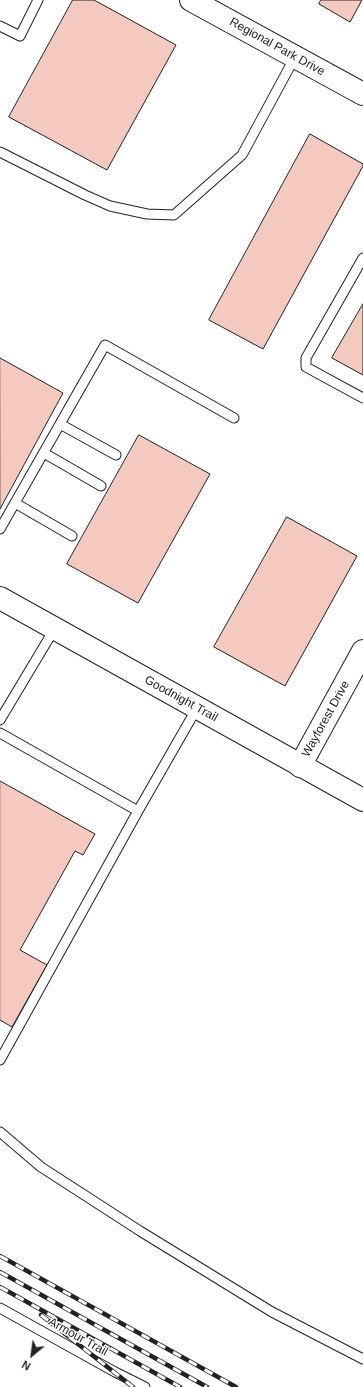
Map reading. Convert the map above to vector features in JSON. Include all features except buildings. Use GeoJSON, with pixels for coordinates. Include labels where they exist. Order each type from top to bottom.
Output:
{"type":"FeatureCollection","features":[{"type":"Feature","properties":{"kind":"street","name":"Regional Park Drive"},"geometry":{"type":"LineString","coordinates":[[191,0],[363,94]]}},
{"type":"Feature","properties":{"kind":"street","name":"Goodnight Trail"},"geometry":{"type":"LineString","coordinates":[[0,598],[363,800]]}},
{"type":"Feature","properties":{"kind":"street","name":"Wayforest Drive"},"geometry":{"type":"LineString","coordinates":[[300,766],[363,651]]}},
{"type":"Feature","properties":{"kind":"lane"},"geometry":{"type":"LineString","coordinates":[[0,26],[20,36],[38,0]]}},
{"type":"Feature","properties":{"kind":"lane"},"geometry":{"type":"LineString","coordinates":[[0,152],[110,206],[148,214],[174,215],[242,155],[295,57]]}},
{"type":"Feature","properties":{"kind":"lane"},"geometry":{"type":"LineString","coordinates":[[363,258],[306,358],[306,367],[363,398]]}},
{"type":"Feature","properties":{"kind":"lane"},"geometry":{"type":"LineString","coordinates":[[0,529],[105,345],[234,418]]}},
{"type":"Feature","properties":{"kind":"lane"},"geometry":{"type":"LineString","coordinates":[[60,424],[116,454]]}},
{"type":"Feature","properties":{"kind":"lane"},"geometry":{"type":"LineString","coordinates":[[44,453],[101,486]]}},
{"type":"Feature","properties":{"kind":"lane"},"geometry":{"type":"LineString","coordinates":[[15,504],[72,536]]}},
{"type":"Feature","properties":{"kind":"lane"},"geometry":{"type":"LineString","coordinates":[[0,720],[55,628]]}},
{"type":"Feature","properties":{"kind":"lane"},"geometry":{"type":"LineString","coordinates":[[0,1060],[197,708]]}},
{"type":"Feature","properties":{"kind":"lane"},"geometry":{"type":"LineString","coordinates":[[0,733],[138,812]]}},
{"type":"Feature","properties":{"kind":"lane"},"geometry":{"type":"LineString","coordinates":[[0,1132],[41,1167],[140,1231],[272,1312],[363,1359]]}},
{"type":"Feature","properties":{"kind":"lane","name":"Armour Trail"},"geometry":{"type":"LineString","coordinates":[[0,1308],[145,1387]]}},
{"type":"Feature","properties":{"kind":"railway"},"geometry":{"type":"LineString","coordinates":[[0,1256],[236,1387]]}},
{"type":"Feature","properties":{"kind":"railway"},"geometry":{"type":"LineString","coordinates":[[0,1272],[207,1387]]}},
{"type":"Feature","properties":{"kind":"railway"},"geometry":{"type":"LineString","coordinates":[[0,1287],[180,1387]]}},
{"type":"Feature","properties":{"kind":"railway"},"geometry":{"type":"LineString","coordinates":[[41,1315],[133,1387]]}}]}
